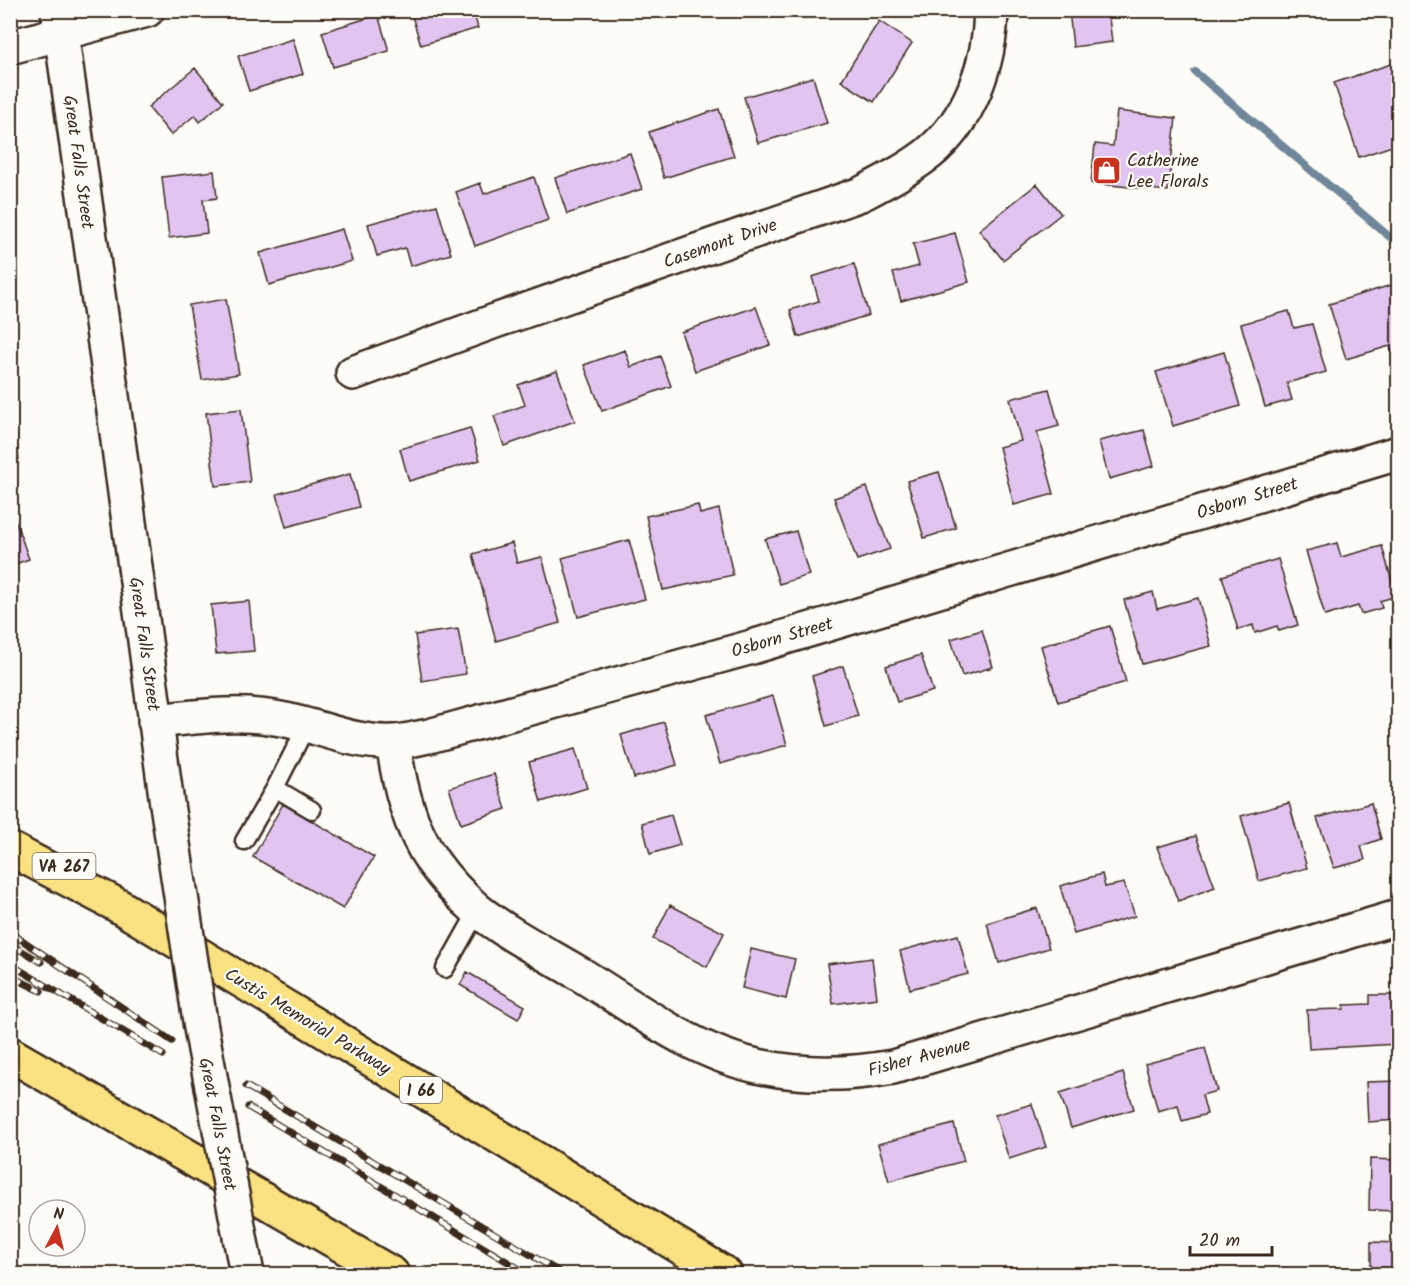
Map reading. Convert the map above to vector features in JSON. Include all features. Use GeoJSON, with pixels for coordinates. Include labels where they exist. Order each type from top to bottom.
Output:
{"type":"FeatureCollection","features":[{"type":"Feature","properties":{"kind":"highway","name":"VA 267"},"geometry":{"type":"LineString","coordinates":[[10,828],[117,905]]}},
{"type":"Feature","properties":{"kind":"highway","name":"Custis Memorial Parkway"},"geometry":{"type":"LineString","coordinates":[[10,849],[117,905],[725,1275]]}},
{"type":"Feature","properties":{"kind":"highway"},"geometry":{"type":"LineString","coordinates":[[10,1054],[392,1275]]}},
{"type":"Feature","properties":{"kind":"street"},"geometry":{"type":"LineString","coordinates":[[10,47],[60,21],[147,10]]}},
{"type":"Feature","properties":{"kind":"street","name":"Casemont Drive"},"geometry":{"type":"LineString","coordinates":[[353,373],[861,194],[899,174],[930,152],[952,127],[971,98],[984,66],[990,34],[991,10]]}},
{"type":"Feature","properties":{"kind":"street","name":"Great Falls Street"},"geometry":{"type":"LineString","coordinates":[[60,21],[167,804],[201,1028],[247,1275]]}},
{"type":"Feature","properties":{"kind":"street","name":"Osborn Street"},"geometry":{"type":"LineString","coordinates":[[155,721],[246,715],[275,718],[358,739],[393,742],[429,736],[752,647],[1398,453]]}},
{"type":"Feature","properties":{"kind":"street","name":"Fisher Avenue"},"geometry":{"type":"LineString","coordinates":[[393,742],[400,783],[419,838],[433,862],[451,885],[478,910],[525,941],[699,1045],[761,1067],[825,1074],[850,1074],[892,1067],[1398,917]]}},
{"type":"Feature","properties":{"kind":"lane"},"geometry":{"type":"LineString","coordinates":[[244,841],[275,788],[307,725]]}},
{"type":"Feature","properties":{"kind":"lane"},"geometry":{"type":"LineString","coordinates":[[275,788],[312,810]]}},
{"type":"Feature","properties":{"kind":"lane"},"geometry":{"type":"LineString","coordinates":[[445,969],[478,910]]}},
{"type":"Feature","properties":{"kind":"building"},"geometry":{"type":"Polygon","coordinates":[[[410,10],[473,10],[478,28],[421,45],[410,10]]]}},
{"type":"Feature","properties":{"kind":"building"},"geometry":{"type":"Polygon","coordinates":[[[1069,10],[1108,10],[1112,42],[1073,47],[1069,10]]]}},
{"type":"Feature","properties":{"kind":"building"},"geometry":{"type":"Polygon","coordinates":[[[378,15],[389,51],[333,67],[322,32],[378,15]]]}},
{"type":"Feature","properties":{"kind":"building"},"geometry":{"type":"Polygon","coordinates":[[[879,21],[912,43],[874,102],[841,81],[879,21]]]}},
{"type":"Feature","properties":{"kind":"building"},"geometry":{"type":"Polygon","coordinates":[[[293,39],[303,74],[249,91],[238,56],[293,39]]]}},
{"type":"Feature","properties":{"kind":"building"},"geometry":{"type":"Polygon","coordinates":[[[1391,64],[1398,88],[1398,144],[1359,157],[1334,83],[1391,64]]]}},
{"type":"Feature","properties":{"kind":"building"},"geometry":{"type":"Polygon","coordinates":[[[195,68],[223,102],[200,122],[195,115],[171,135],[148,107],[195,68]]]}},
{"type":"Feature","properties":{"kind":"building"},"geometry":{"type":"Polygon","coordinates":[[[813,77],[827,123],[758,143],[744,97],[813,77]]]}},
{"type":"Feature","properties":{"kind":"building"},"geometry":{"type":"Polygon","coordinates":[[[719,109],[734,156],[664,178],[649,132],[719,109]]]}},
{"type":"Feature","properties":{"kind":"building"},"geometry":{"type":"Polygon","coordinates":[[[1117,111],[1176,118],[1168,191],[1091,183],[1095,144],[1113,146],[1117,111]]]}},
{"type":"Feature","properties":{"kind":"building"},"geometry":{"type":"Polygon","coordinates":[[[630,153],[642,189],[567,214],[555,178],[630,153]]]}},
{"type":"Feature","properties":{"kind":"building"},"geometry":{"type":"Polygon","coordinates":[[[214,171],[217,198],[203,200],[207,233],[169,238],[162,177],[214,171]]]}},
{"type":"Feature","properties":{"kind":"building"},"geometry":{"type":"Polygon","coordinates":[[[534,177],[548,220],[475,246],[456,192],[480,183],[484,194],[534,177]]]}},
{"type":"Feature","properties":{"kind":"building"},"geometry":{"type":"Polygon","coordinates":[[[1037,184],[1061,214],[1003,260],[979,230],[1037,184]]]}},
{"type":"Feature","properties":{"kind":"building"},"geometry":{"type":"Polygon","coordinates":[[[437,205],[451,254],[410,266],[405,248],[377,256],[368,224],[437,205]]]}},
{"type":"Feature","properties":{"kind":"building"},"geometry":{"type":"Polygon","coordinates":[[[342,229],[352,261],[269,285],[260,253],[342,229]]]}},
{"type":"Feature","properties":{"kind":"building"},"geometry":{"type":"Polygon","coordinates":[[[955,233],[969,282],[901,301],[893,273],[919,266],[913,244],[955,233]]]}},
{"type":"Feature","properties":{"kind":"building"},"geometry":{"type":"Polygon","coordinates":[[[854,264],[869,315],[798,337],[790,310],[819,301],[812,277],[854,264]]]}},
{"type":"Feature","properties":{"kind":"building"},"geometry":{"type":"Polygon","coordinates":[[[1398,283],[1398,354],[1393,356],[1390,346],[1346,359],[1329,304],[1398,283]]]}},
{"type":"Feature","properties":{"kind":"building"},"geometry":{"type":"Polygon","coordinates":[[[226,299],[239,374],[202,380],[189,305],[226,299]]]}},
{"type":"Feature","properties":{"kind":"building"},"geometry":{"type":"Polygon","coordinates":[[[756,307],[770,345],[695,371],[681,332],[756,307]]]}},
{"type":"Feature","properties":{"kind":"building"},"geometry":{"type":"Polygon","coordinates":[[[1289,311],[1294,328],[1312,324],[1326,372],[1287,383],[1292,400],[1265,407],[1241,324],[1289,311]]]}},
{"type":"Feature","properties":{"kind":"building"},"geometry":{"type":"Polygon","coordinates":[[[625,350],[631,367],[660,356],[671,386],[602,411],[584,365],[625,350]]]}},
{"type":"Feature","properties":{"kind":"building"},"geometry":{"type":"Polygon","coordinates":[[[1224,352],[1240,406],[1173,426],[1156,372],[1224,352]]]}},
{"type":"Feature","properties":{"kind":"building"},"geometry":{"type":"Polygon","coordinates":[[[557,371],[575,421],[504,446],[494,416],[525,405],[518,385],[557,371]]]}},
{"type":"Feature","properties":{"kind":"building"},"geometry":{"type":"Polygon","coordinates":[[[1049,389],[1059,426],[1037,432],[1054,494],[1014,505],[999,447],[1021,441],[1010,399],[1049,389]]]}},
{"type":"Feature","properties":{"kind":"building"},"geometry":{"type":"Polygon","coordinates":[[[241,409],[250,482],[215,486],[206,413],[241,409]]]}},
{"type":"Feature","properties":{"kind":"building"},"geometry":{"type":"Polygon","coordinates":[[[14,421],[19,459],[10,460],[10,422],[14,421]]]}},
{"type":"Feature","properties":{"kind":"building"},"geometry":{"type":"Polygon","coordinates":[[[470,428],[480,460],[409,481],[400,449],[470,428]]]}},
{"type":"Feature","properties":{"kind":"building"},"geometry":{"type":"Polygon","coordinates":[[[1144,430],[1154,466],[1109,479],[1099,441],[1144,430]]]}},
{"type":"Feature","properties":{"kind":"building"},"geometry":{"type":"Polygon","coordinates":[[[939,472],[956,528],[924,538],[907,481],[939,472]]]}},
{"type":"Feature","properties":{"kind":"building"},"geometry":{"type":"Polygon","coordinates":[[[350,474],[359,507],[286,527],[277,494],[350,474]]]}},
{"type":"Feature","properties":{"kind":"building"},"geometry":{"type":"Polygon","coordinates":[[[867,487],[890,549],[857,560],[834,498],[867,487]]]}},
{"type":"Feature","properties":{"kind":"building"},"geometry":{"type":"Polygon","coordinates":[[[698,505],[700,514],[719,509],[733,575],[663,590],[646,516],[698,505]]]}},
{"type":"Feature","properties":{"kind":"building"},"geometry":{"type":"Polygon","coordinates":[[[15,520],[29,559],[10,566],[10,522],[15,520]]]}},
{"type":"Feature","properties":{"kind":"building"},"geometry":{"type":"Polygon","coordinates":[[[796,531],[809,575],[779,584],[765,539],[796,531]]]}},
{"type":"Feature","properties":{"kind":"building"},"geometry":{"type":"Polygon","coordinates":[[[629,540],[645,599],[578,617],[562,558],[629,540]]]}},
{"type":"Feature","properties":{"kind":"building"},"geometry":{"type":"Polygon","coordinates":[[[512,543],[517,563],[542,557],[560,623],[496,641],[473,554],[512,543]]]}},
{"type":"Feature","properties":{"kind":"building"},"geometry":{"type":"Polygon","coordinates":[[[1337,543],[1341,557],[1382,546],[1396,596],[1380,601],[1382,608],[1361,614],[1358,606],[1325,616],[1306,551],[1337,543]]]}},
{"type":"Feature","properties":{"kind":"building"},"geometry":{"type":"Polygon","coordinates":[[[1278,559],[1298,625],[1279,631],[1277,626],[1255,633],[1253,625],[1238,630],[1222,576],[1278,559]]]}},
{"type":"Feature","properties":{"kind":"building"},"geometry":{"type":"Polygon","coordinates":[[[1153,592],[1157,609],[1198,598],[1211,646],[1142,664],[1124,600],[1153,592]]]}},
{"type":"Feature","properties":{"kind":"building"},"geometry":{"type":"Polygon","coordinates":[[[249,601],[254,651],[216,654],[211,605],[249,601]]]}},
{"type":"Feature","properties":{"kind":"building"},"geometry":{"type":"Polygon","coordinates":[[[1110,626],[1126,682],[1058,702],[1041,646],[1110,626]]]}},
{"type":"Feature","properties":{"kind":"building"},"geometry":{"type":"Polygon","coordinates":[[[458,629],[466,674],[422,681],[415,635],[458,629]]]}},
{"type":"Feature","properties":{"kind":"building"},"geometry":{"type":"Polygon","coordinates":[[[982,630],[993,667],[962,676],[951,639],[982,630]]]}},
{"type":"Feature","properties":{"kind":"building"},"geometry":{"type":"Polygon","coordinates":[[[921,655],[933,691],[897,702],[886,666],[921,655]]]}},
{"type":"Feature","properties":{"kind":"building"},"geometry":{"type":"Polygon","coordinates":[[[843,666],[858,716],[826,726],[812,676],[843,666]]]}},
{"type":"Feature","properties":{"kind":"building"},"geometry":{"type":"Polygon","coordinates":[[[773,696],[787,745],[720,764],[706,715],[773,696]]]}},
{"type":"Feature","properties":{"kind":"building"},"geometry":{"type":"Polygon","coordinates":[[[664,722],[677,765],[634,778],[621,735],[664,722]]]}},
{"type":"Feature","properties":{"kind":"building"},"geometry":{"type":"Polygon","coordinates":[[[575,749],[587,788],[541,802],[529,762],[575,749]]]}},
{"type":"Feature","properties":{"kind":"building"},"geometry":{"type":"Polygon","coordinates":[[[494,774],[506,809],[461,824],[449,788],[494,774]]]}},
{"type":"Feature","properties":{"kind":"building"},"geometry":{"type":"Polygon","coordinates":[[[1289,803],[1307,868],[1259,881],[1241,816],[1289,803]]]}},
{"type":"Feature","properties":{"kind":"building"},"geometry":{"type":"Polygon","coordinates":[[[1371,803],[1381,839],[1361,846],[1365,860],[1334,868],[1317,818],[1371,803]]]}},
{"type":"Feature","properties":{"kind":"building"},"geometry":{"type":"Polygon","coordinates":[[[283,804],[374,857],[343,909],[253,857],[283,804]]]}},
{"type":"Feature","properties":{"kind":"building"},"geometry":{"type":"Polygon","coordinates":[[[671,815],[680,845],[650,854],[642,823],[671,815]]]}},
{"type":"Feature","properties":{"kind":"building"},"geometry":{"type":"Polygon","coordinates":[[[1196,836],[1215,887],[1178,901],[1157,847],[1196,836]]]}},
{"type":"Feature","properties":{"kind":"building"},"geometry":{"type":"Polygon","coordinates":[[[1102,874],[1105,887],[1124,883],[1135,916],[1074,934],[1060,886],[1102,874]]]}},
{"type":"Feature","properties":{"kind":"building"},"geometry":{"type":"Polygon","coordinates":[[[670,905],[724,933],[707,967],[653,939],[670,905]]]}},
{"type":"Feature","properties":{"kind":"building"},"geometry":{"type":"Polygon","coordinates":[[[1037,908],[1049,948],[999,963],[987,923],[1037,908]]]}},
{"type":"Feature","properties":{"kind":"building"},"geometry":{"type":"Polygon","coordinates":[[[958,935],[968,974],[910,989],[900,951],[958,935]]]}},
{"type":"Feature","properties":{"kind":"building"},"geometry":{"type":"Polygon","coordinates":[[[751,949],[795,959],[786,999],[742,988],[751,949]]]}},
{"type":"Feature","properties":{"kind":"building"},"geometry":{"type":"Polygon","coordinates":[[[872,958],[877,998],[833,1004],[827,964],[872,958]]]}},
{"type":"Feature","properties":{"kind":"building"},"geometry":{"type":"Polygon","coordinates":[[[467,972],[525,1006],[518,1019],[460,985],[467,972]]]}},
{"type":"Feature","properties":{"kind":"building"},"geometry":{"type":"Polygon","coordinates":[[[1370,995],[1398,995],[1398,1044],[1309,1049],[1307,1010],[1344,1009],[1344,1005],[1370,1004],[1370,995]]]}},
{"type":"Feature","properties":{"kind":"building"},"geometry":{"type":"Polygon","coordinates":[[[1205,1048],[1217,1091],[1202,1095],[1207,1114],[1182,1121],[1178,1105],[1158,1111],[1145,1064],[1205,1048]]]}},
{"type":"Feature","properties":{"kind":"building"},"geometry":{"type":"Polygon","coordinates":[[[1123,1073],[1134,1109],[1071,1128],[1060,1093],[1123,1073]]]}},
{"type":"Feature","properties":{"kind":"building"},"geometry":{"type":"Polygon","coordinates":[[[1398,1081],[1398,1120],[1368,1122],[1366,1082],[1398,1081]]]}},
{"type":"Feature","properties":{"kind":"building"},"geometry":{"type":"Polygon","coordinates":[[[1032,1104],[1046,1147],[1009,1159],[995,1115],[1032,1104]]]}},
{"type":"Feature","properties":{"kind":"building"},"geometry":{"type":"Polygon","coordinates":[[[954,1124],[964,1161],[889,1181],[878,1144],[954,1124]]]}},
{"type":"Feature","properties":{"kind":"building"},"geometry":{"type":"Polygon","coordinates":[[[1370,1159],[1398,1160],[1398,1211],[1369,1210],[1370,1159]]]}},
{"type":"Feature","properties":{"kind":"building"},"geometry":{"type":"Polygon","coordinates":[[[1371,1242],[1398,1243],[1398,1274],[1371,1274],[1371,1242]]]}},
{"type":"Feature","properties":{"kind":"waterway"},"geometry":{"type":"LineString","coordinates":[[1195,72],[1398,244]]}},
{"type":"Feature","properties":{"kind":"railway"},"geometry":{"type":"LineString","coordinates":[[10,932],[172,1041]]}},
{"type":"Feature","properties":{"kind":"railway"},"geometry":{"type":"LineString","coordinates":[[10,944],[41,962]]}},
{"type":"Feature","properties":{"kind":"railway"},"geometry":{"type":"LineString","coordinates":[[10,964],[163,1055]]}},
{"type":"Feature","properties":{"kind":"railway"},"geometry":{"type":"LineString","coordinates":[[10,976],[41,991]]}},
{"type":"Feature","properties":{"kind":"railway"},"geometry":{"type":"LineString","coordinates":[[246,1086],[563,1274]]}},
{"type":"Feature","properties":{"kind":"railway"},"geometry":{"type":"LineString","coordinates":[[248,1107],[528,1274]]}},
{"type":"Feature","properties":{"kind":"place","name":"Catherine Lee Florals"},"geometry":{"type":"Point","coordinates":[1106,170]}}]}
